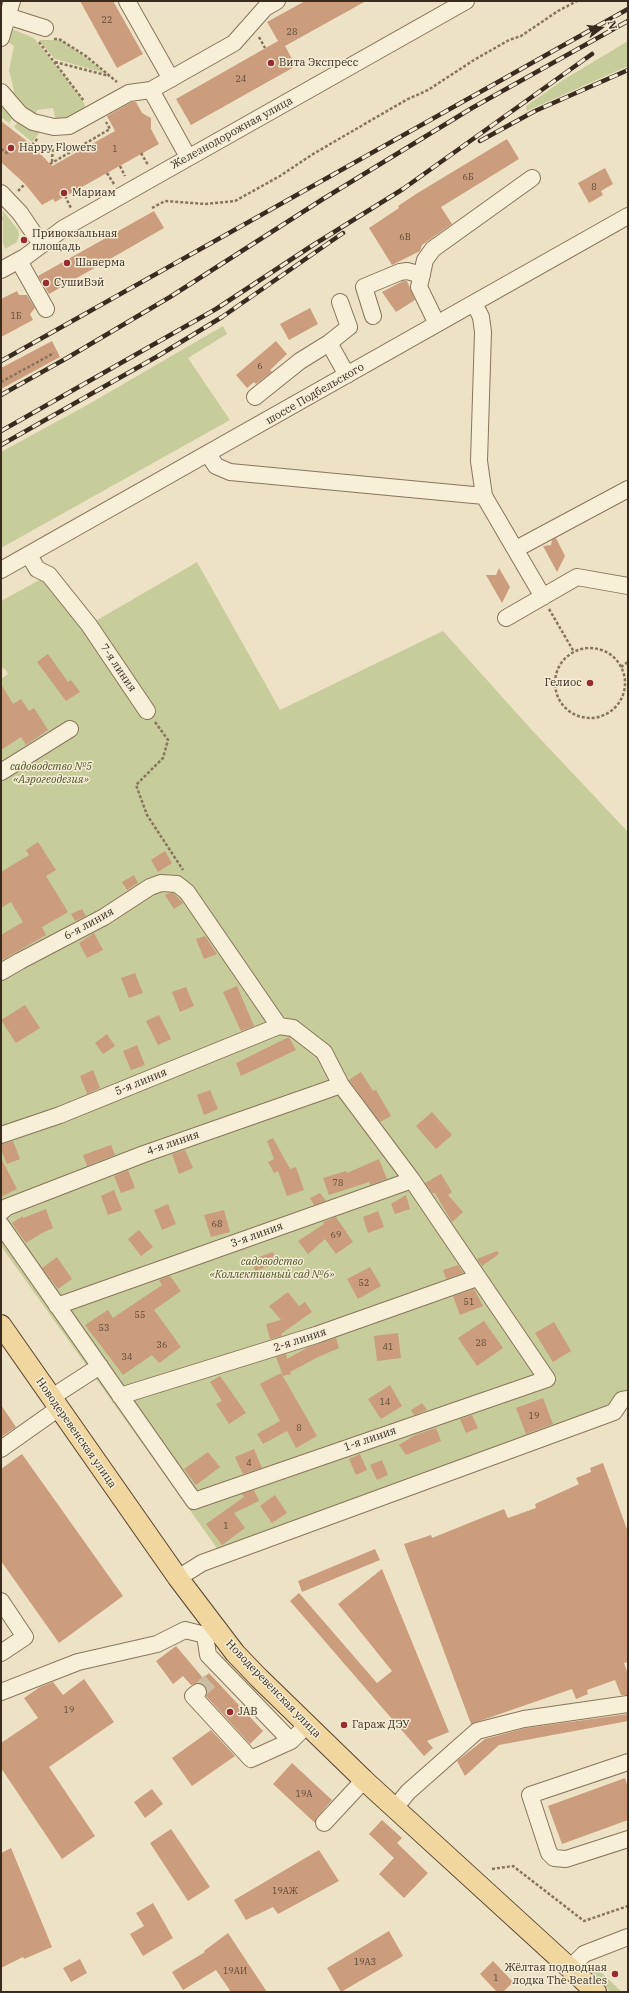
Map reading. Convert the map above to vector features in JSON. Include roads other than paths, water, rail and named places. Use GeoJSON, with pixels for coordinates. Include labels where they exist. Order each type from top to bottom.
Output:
{"type":"FeatureCollection","features":[{"type":"Feature","properties":{"kind":"main road","name":"Новодеревенская улица"},"geometry":{"type":"LineString","coordinates":[[1,1325],[178,1578],[209,1632],[259,1678],[364,1780],[596,1992]]}},
{"type":"Feature","properties":{"kind":"street"},"geometry":{"type":"LineString","coordinates":[[127,1],[171,79]]}},
{"type":"Feature","properties":{"kind":"street","name":"Железнодорожная улица"},"geometry":{"type":"LineString","coordinates":[[1,270],[19,261],[64,228],[466,1]]}},
{"type":"Feature","properties":{"kind":"street"},"geometry":{"type":"LineString","coordinates":[[1,92],[20,114],[33,122],[54,128],[69,126],[129,93],[151,90],[234,43],[268,3]]}},
{"type":"Feature","properties":{"kind":"street"},"geometry":{"type":"LineString","coordinates":[[1,38],[6,10],[47,35]]}},
{"type":"Feature","properties":{"kind":"street"},"geometry":{"type":"LineString","coordinates":[[151,90],[188,158]]}},
{"type":"Feature","properties":{"kind":"street"},"geometry":{"type":"LineString","coordinates":[[437,324],[419,287],[425,260],[433,249],[532,178]]}},
{"type":"Feature","properties":{"kind":"street"},"geometry":{"type":"LineString","coordinates":[[9,192],[20,213],[41,244]]}},
{"type":"Feature","properties":{"kind":"street","name":"шоссе Подбельского"},"geometry":{"type":"LineString","coordinates":[[1,570],[628,216]]}},
{"type":"Feature","properties":{"kind":"street"},"geometry":{"type":"LineString","coordinates":[[19,261],[46,309]]}},
{"type":"Feature","properties":{"kind":"street"},"geometry":{"type":"LineString","coordinates":[[373,316],[364,287],[407,270],[422,275]]}},
{"type":"Feature","properties":{"kind":"street"},"geometry":{"type":"LineString","coordinates":[[267,421],[256,401],[300,361],[329,343],[349,327],[340,302]]}},
{"type":"Feature","properties":{"kind":"street"},"geometry":{"type":"LineString","coordinates":[[474,303],[481,317],[483,332],[479,461],[484,496],[543,597]]}},
{"type":"Feature","properties":{"kind":"street"},"geometry":{"type":"LineString","coordinates":[[329,343],[347,375]]}},
{"type":"Feature","properties":{"kind":"street"},"geometry":{"type":"LineString","coordinates":[[208,454],[216,466],[230,472],[484,496]]}},
{"type":"Feature","properties":{"kind":"street"},"geometry":{"type":"LineString","coordinates":[[516,549],[628,489]]}},
{"type":"Feature","properties":{"kind":"street","name":"7-я линия"},"geometry":{"type":"LineString","coordinates":[[29,555],[37,569],[49,575],[89,625],[147,711]]}},
{"type":"Feature","properties":{"kind":"street"},"geometry":{"type":"LineString","coordinates":[[506,618],[578,577],[628,586]]}},
{"type":"Feature","properties":{"kind":"street"},"geometry":{"type":"LineString","coordinates":[[1,772],[70,729]]}},
{"type":"Feature","properties":{"kind":"street","name":"6-я линия"},"geometry":{"type":"LineString","coordinates":[[1,972],[104,917],[150,887],[161,883],[178,884],[187,892],[279,1026]]}},
{"type":"Feature","properties":{"kind":"street"},"geometry":{"type":"LineString","coordinates":[[279,1026],[293,1028],[324,1052],[341,1085],[412,1180],[477,1278]]}},
{"type":"Feature","properties":{"kind":"street","name":"5-я линия"},"geometry":{"type":"LineString","coordinates":[[1,1135],[60,1115],[279,1026]]}},
{"type":"Feature","properties":{"kind":"street","name":"4-я линия"},"geometry":{"type":"LineString","coordinates":[[4,1210],[144,1154],[341,1085]]}},
{"type":"Feature","properties":{"kind":"street","name":"3-я линия"},"geometry":{"type":"LineString","coordinates":[[57,1306],[412,1180]]}},
{"type":"Feature","properties":{"kind":"street"},"geometry":{"type":"LineString","coordinates":[[1,1224],[120,1396]]}},
{"type":"Feature","properties":{"kind":"street","name":"1-я линия"},"geometry":{"type":"LineString","coordinates":[[120,1396],[194,1501],[547,1379],[477,1278]]}},
{"type":"Feature","properties":{"kind":"street","name":"2-я линия"},"geometry":{"type":"LineString","coordinates":[[120,1396],[316,1334],[477,1278]]}},
{"type":"Feature","properties":{"kind":"street"},"geometry":{"type":"LineString","coordinates":[[1,1449],[100,1366]]}},
{"type":"Feature","properties":{"kind":"street"},"geometry":{"type":"LineString","coordinates":[[178,1578],[202,1563],[614,1412],[622,1400],[628,1399]]}},
{"type":"Feature","properties":{"kind":"street"},"geometry":{"type":"LineString","coordinates":[[1,1601],[25,1637],[1,1653]]}},
{"type":"Feature","properties":{"kind":"street"},"geometry":{"type":"LineString","coordinates":[[1,1692],[78,1662],[157,1644],[185,1630],[209,1632],[208,1654],[217,1674],[291,1741]]}},
{"type":"Feature","properties":{"kind":"street"},"geometry":{"type":"LineString","coordinates":[[198,1692],[193,1696],[251,1759],[291,1741],[307,1726]]}},
{"type":"Feature","properties":{"kind":"street"},"geometry":{"type":"LineString","coordinates":[[395,1808],[408,1792],[477,1731],[524,1719],[628,1704]]}},
{"type":"Feature","properties":{"kind":"street"},"geometry":{"type":"LineString","coordinates":[[628,1762],[530,1796],[549,1853],[554,1858],[566,1859],[628,1839]]}},
{"type":"Feature","properties":{"kind":"street"},"geometry":{"type":"LineString","coordinates":[[324,1823],[364,1780]]}},
{"type":"Feature","properties":{"kind":"street"},"geometry":{"type":"LineString","coordinates":[[570,1968],[584,1954],[628,1937]]}},
{"type":"Feature","properties":{"kind":"tunnel"},"geometry":{"type":"LineString","coordinates":[[198,1692],[213,1678]]}},
{"type":"Feature","properties":{"kind":"railway"},"geometry":{"type":"LineString","coordinates":[[1,361],[628,9]]}},
{"type":"Feature","properties":{"kind":"railway"},"geometry":{"type":"LineString","coordinates":[[1,395],[170,297],[323,199],[472,108],[628,21]]}},
{"type":"Feature","properties":{"kind":"railway"},"geometry":{"type":"LineString","coordinates":[[1,431],[216,309],[310,247],[403,189],[592,54]]}},
{"type":"Feature","properties":{"kind":"railway"},"geometry":{"type":"LineString","coordinates":[[480,141],[535,111],[628,70]]}},
{"type":"Feature","properties":{"kind":"railway"},"geometry":{"type":"LineString","coordinates":[[1,445],[158,356],[222,317],[343,233]]}},
{"type":"Feature","properties":{"kind":"place","name":"Вита Экспресс"},"geometry":{"type":"Point","coordinates":[271,63]}},
{"type":"Feature","properties":{"kind":"place","name":"Happy Flowers"},"geometry":{"type":"Point","coordinates":[11,148]}},
{"type":"Feature","properties":{"kind":"place","name":"Мариам"},"geometry":{"type":"Point","coordinates":[64,193]}},
{"type":"Feature","properties":{"kind":"place","name":"Привокзальная площадь"},"geometry":{"type":"Point","coordinates":[24,240]}},
{"type":"Feature","properties":{"kind":"place","name":"Шаверма"},"geometry":{"type":"Point","coordinates":[67,263]}},
{"type":"Feature","properties":{"kind":"place","name":"СушиВэй"},"geometry":{"type":"Point","coordinates":[46,283]}},
{"type":"Feature","properties":{"kind":"place","name":"Гелиос"},"geometry":{"type":"Point","coordinates":[590,683]}},
{"type":"Feature","properties":{"kind":"place","name":"JAB"},"geometry":{"type":"Point","coordinates":[230,1712]}},
{"type":"Feature","properties":{"kind":"place","name":"Гараж ДЭУ"},"geometry":{"type":"Point","coordinates":[344,1725]}},
{"type":"Feature","properties":{"kind":"place","name":"Жёлтая подводная лодка The Beatles"},"geometry":{"type":"Point","coordinates":[615,1974]}},
{"type":"Feature","properties":{"kind":"park label","name":"садоводство №5 «Аэрогеодезия»"},"geometry":{"type":"Point","coordinates":[51,773]}},
{"type":"Feature","properties":{"kind":"park label","name":"садоводство «Коллективный сад №6»"},"geometry":{"type":"Point","coordinates":[272,1268]}}]}
